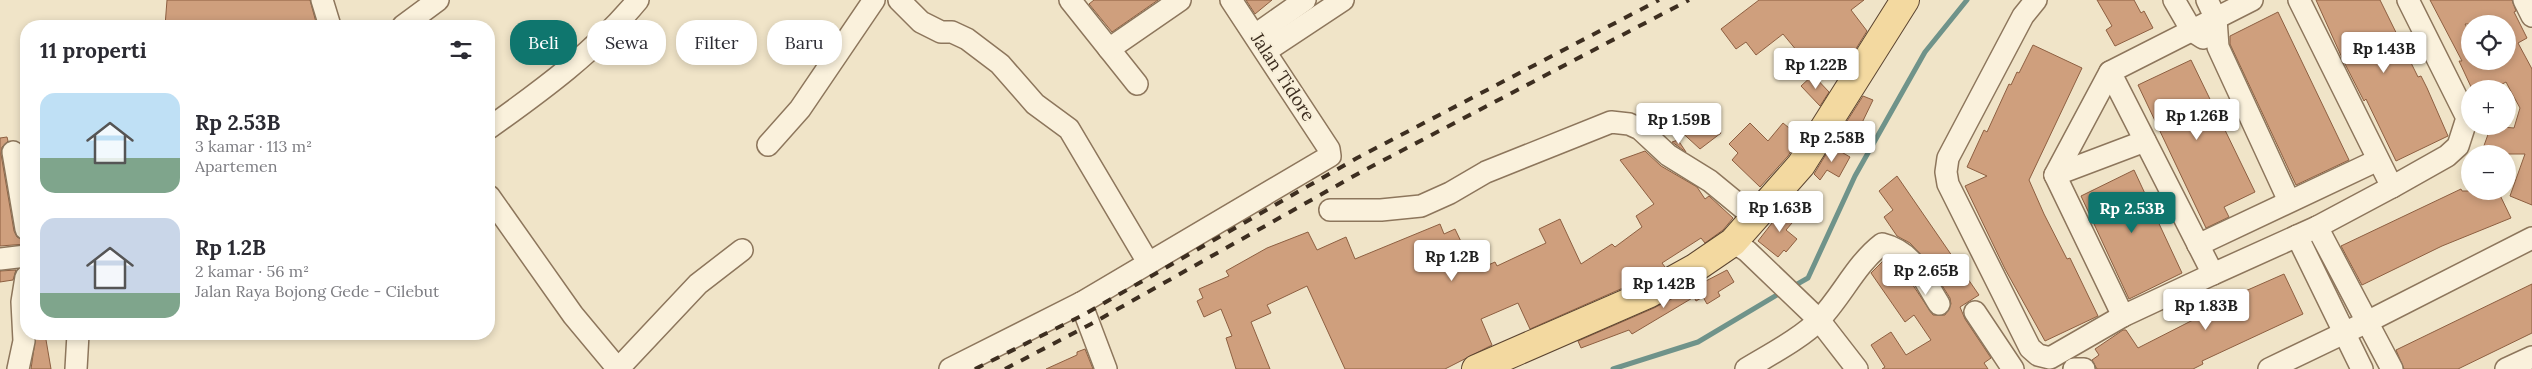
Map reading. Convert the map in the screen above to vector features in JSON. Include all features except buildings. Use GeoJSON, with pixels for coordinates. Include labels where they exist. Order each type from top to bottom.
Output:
{"type":"FeatureCollection","features":[{"type":"Feature","properties":{"kind":"main road"},"geometry":{"type":"LineString","coordinates":[[1476,369],[1648,294],[1694,268],[1740,246],[1755,218],[1801,165],[1905,0]]}},
{"type":"Feature","properties":{"kind":"street"},"geometry":{"type":"LineString","coordinates":[[322,0],[328,20]]}},
{"type":"Feature","properties":{"kind":"street"},"geometry":{"type":"LineString","coordinates":[[411,20],[438,0]]}},
{"type":"Feature","properties":{"kind":"street"},"geometry":{"type":"LineString","coordinates":[[495,124],[527,101],[585,53],[638,0]]}},
{"type":"Feature","properties":{"kind":"street"},"geometry":{"type":"LineString","coordinates":[[768,146],[800,109],[874,0]]}},
{"type":"Feature","properties":{"kind":"street"},"geometry":{"type":"LineString","coordinates":[[899,0],[921,22],[941,32],[952,32],[967,39],[1000,64],[1035,104],[1069,129],[1149,264],[1081,303],[950,369]]}},
{"type":"Feature","properties":{"kind":"street"},"geometry":{"type":"LineString","coordinates":[[1070,0],[1137,84]]}},
{"type":"Feature","properties":{"kind":"street","name":"Jalan Tidore"},"geometry":{"type":"LineString","coordinates":[[1149,264],[1330,156],[1329,149],[1231,0]]}},
{"type":"Feature","properties":{"kind":"street"},"geometry":{"type":"LineString","coordinates":[[1261,43],[1305,0]]}},
{"type":"Feature","properties":{"kind":"street"},"geometry":{"type":"LineString","coordinates":[[1261,43],[1343,0]]}},
{"type":"Feature","properties":{"kind":"street"},"geometry":{"type":"LineString","coordinates":[[2036,0],[2022,16],[1948,158],[1946,172],[1948,184],[2030,348],[2038,355],[2050,358],[2123,316],[2317,227],[2447,156],[2458,146],[2467,118],[2408,0]]}},
{"type":"Feature","properties":{"kind":"street"},"geometry":{"type":"LineString","coordinates":[[2174,0],[2192,31],[2218,47]]}},
{"type":"Feature","properties":{"kind":"street"},"geometry":{"type":"LineString","coordinates":[[2055,175],[2110,72],[2192,31],[2211,9],[2252,0]]}},
{"type":"Feature","properties":{"kind":"street"},"geometry":{"type":"LineString","coordinates":[[2299,0],[2392,187]]}},
{"type":"Feature","properties":{"kind":"street"},"geometry":{"type":"LineString","coordinates":[[2524,0],[2532,16]]}},
{"type":"Feature","properties":{"kind":"street"},"geometry":{"type":"LineString","coordinates":[[1109,49],[1171,2]]}},
{"type":"Feature","properties":{"kind":"street"},"geometry":{"type":"LineString","coordinates":[[2211,9],[2218,47],[2289,201]]}},
{"type":"Feature","properties":{"kind":"street"},"geometry":{"type":"LineString","coordinates":[[2110,72],[2213,274]]}},
{"type":"Feature","properties":{"kind":"street"},"geometry":{"type":"LineString","coordinates":[[1330,210],[1381,210],[1421,206],[1450,193],[1486,172],[1611,122],[1629,124],[1640,129],[1668,156],[1710,181],[1755,218]]}},
{"type":"Feature","properties":{"kind":"street"},"geometry":{"type":"LineString","coordinates":[[2055,175],[2145,141]]}},
{"type":"Feature","properties":{"kind":"street"},"geometry":{"type":"LineString","coordinates":[[13,152],[20,193]]}},
{"type":"Feature","properties":{"kind":"street"},"geometry":{"type":"LineString","coordinates":[[2198,244],[2378,160]]}},
{"type":"Feature","properties":{"kind":"street"},"geometry":{"type":"LineString","coordinates":[[2055,175],[2123,316]]}},
{"type":"Feature","properties":{"kind":"street"},"geometry":{"type":"LineString","coordinates":[[496,220],[618,369],[698,284],[742,250]]}},
{"type":"Feature","properties":{"kind":"street"},"geometry":{"type":"LineString","coordinates":[[2317,227],[2392,369]]}},
{"type":"Feature","properties":{"kind":"street"},"geometry":{"type":"LineString","coordinates":[[2297,236],[2362,369]]}},
{"type":"Feature","properties":{"kind":"street"},"geometry":{"type":"LineString","coordinates":[[2269,369],[2367,322],[2532,238]]}},
{"type":"Feature","properties":{"kind":"street"},"geometry":{"type":"LineString","coordinates":[[1746,369],[1775,352],[1819,320],[1869,254],[1882,244],[1895,248],[1911,259],[1939,304]]}},
{"type":"Feature","properties":{"kind":"street"},"geometry":{"type":"LineString","coordinates":[[1740,246],[1819,320],[1857,369]]}},
{"type":"Feature","properties":{"kind":"street"},"geometry":{"type":"LineString","coordinates":[[0,259],[20,257]]}},
{"type":"Feature","properties":{"kind":"street"},"geometry":{"type":"LineString","coordinates":[[1081,303],[1106,369]]}},
{"type":"Feature","properties":{"kind":"street"},"geometry":{"type":"LineString","coordinates":[[1975,312],[2013,369]]}},
{"type":"Feature","properties":{"kind":"street"},"geometry":{"type":"LineString","coordinates":[[18,369],[24,340]]}},
{"type":"Feature","properties":{"kind":"street"},"geometry":{"type":"LineString","coordinates":[[76,369],[78,340]]}},
{"type":"Feature","properties":{"kind":"street"},"geometry":{"type":"LineString","coordinates":[[2507,369],[2532,357]]}},
{"type":"Feature","properties":{"kind":"street"},"geometry":{"type":"LineString","coordinates":[[2074,369],[2084,369]]}},
{"type":"Feature","properties":{"kind":"waterway"},"geometry":{"type":"LineString","coordinates":[[1792,287],[1808,278],[1855,176],[1925,52],[1967,0]]}},
{"type":"Feature","properties":{"kind":"waterway"},"geometry":{"type":"LineString","coordinates":[[1613,369],[1698,342],[1782,292]]}},
{"type":"Feature","properties":{"kind":"railway"},"geometry":{"type":"LineString","coordinates":[[975,369],[1085,314],[1357,158],[1659,0]]}},
{"type":"Feature","properties":{"kind":"railway"},"geometry":{"type":"LineString","coordinates":[[1005,369],[1091,324],[1361,172],[1689,0]]}}]}
